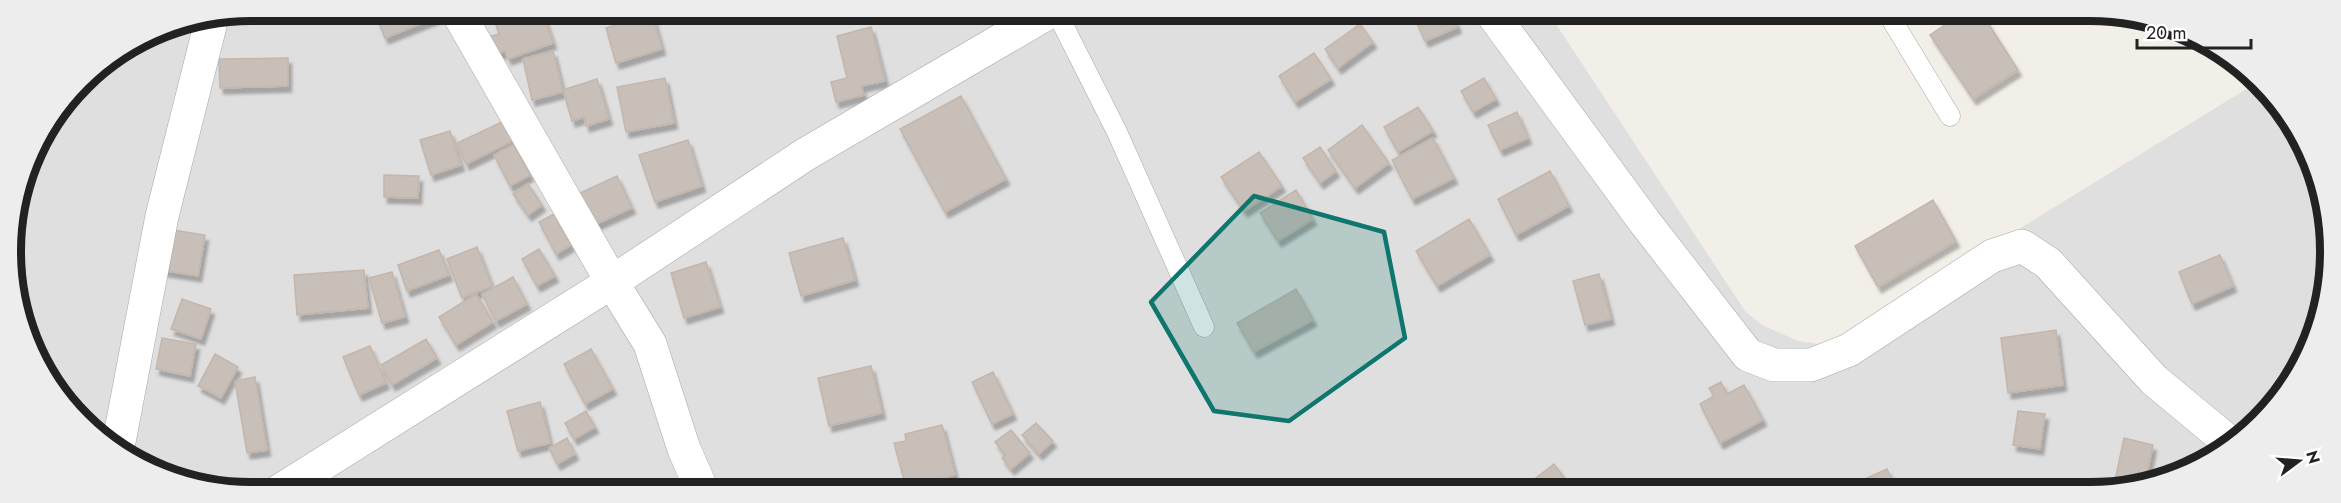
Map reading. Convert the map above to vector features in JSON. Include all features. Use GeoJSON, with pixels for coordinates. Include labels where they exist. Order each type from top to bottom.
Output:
{"type":"FeatureCollection","features":[{"type":"Feature","properties":{"kind":"street"},"geometry":{"type":"LineString","coordinates":[[463,21],[650,344],[684,449],[698,482]]}},
{"type":"Feature","properties":{"kind":"street"},"geometry":{"type":"LineString","coordinates":[[294,482],[612,282],[806,154],[1037,21]]}},
{"type":"Feature","properties":{"kind":"street"},"geometry":{"type":"LineString","coordinates":[[1498,21],[1644,221],[1748,355],[1774,365],[1811,365],[1849,350],[1992,256],[2022,246],[2048,263],[2154,380],[2224,438]]}},
{"type":"Feature","properties":{"kind":"street"},"geometry":{"type":"LineString","coordinates":[[119,440],[162,216],[210,25]]}},
{"type":"Feature","properties":{"kind":"lane"},"geometry":{"type":"LineString","coordinates":[[1059,21],[1117,132],[1204,327]]}},
{"type":"Feature","properties":{"kind":"lane"},"geometry":{"type":"LineString","coordinates":[[1892,21],[1950,116]]}},
{"type":"Feature","properties":{"kind":"highlighted area"},"geometry":{"type":"Polygon","coordinates":[[[1254,196],[1384,232],[1405,338],[1289,421],[1214,411],[1151,302],[1254,196]]]}},
{"type":"Feature","properties":{"kind":"shaded area"},"geometry":{"type":"Polygon","coordinates":[[[236,21],[1554,21],[1745,311],[1762,325],[1798,341],[1826,345],[1857,329],[2250,87],[2281,123],[2308,177],[2316,207],[2320,236],[2320,267],[2316,296],[2308,326],[2281,380],[2263,403],[2241,425],[2205,451],[2164,470],[2134,478],[2105,482],[236,482],[207,478],[177,470],[136,451],[100,425],[78,403],[52,367],[33,326],[25,296],[21,267],[21,236],[25,207],[33,177],[52,136],[78,100],[100,78],[136,52],[177,33],[221,23],[236,21]]]}},
{"type":"Feature","properties":{"kind":"building"},"geometry":{"type":"Polygon","coordinates":[[[378,21],[428,21],[385,38],[378,21]]]}},
{"type":"Feature","properties":{"kind":"building"},"geometry":{"type":"Polygon","coordinates":[[[545,21],[553,43],[508,59],[505,51],[495,55],[488,37],[499,34],[495,22],[545,21]]]}},
{"type":"Feature","properties":{"kind":"building"},"geometry":{"type":"Polygon","coordinates":[[[629,21],[654,21],[662,49],[616,63],[606,28],[629,21]]]}},
{"type":"Feature","properties":{"kind":"building"},"geometry":{"type":"Polygon","coordinates":[[[1416,21],[1455,21],[1458,27],[1425,41],[1416,21]]]}},
{"type":"Feature","properties":{"kind":"building"},"geometry":{"type":"Polygon","coordinates":[[[1951,21],[1987,21],[2018,70],[1973,99],[1930,35],[1951,21]]]}},
{"type":"Feature","properties":{"kind":"building"},"geometry":{"type":"Polygon","coordinates":[[[1360,24],[1373,42],[1338,68],[1325,49],[1360,24]]]}},
{"type":"Feature","properties":{"kind":"building"},"geometry":{"type":"Polygon","coordinates":[[[871,27],[885,81],[861,86],[864,95],[836,102],[831,82],[847,78],[837,36],[871,27]]]}},
{"type":"Feature","properties":{"kind":"building"},"geometry":{"type":"Polygon","coordinates":[[[553,51],[563,92],[532,100],[523,59],[553,51]]]}},
{"type":"Feature","properties":{"kind":"building"},"geometry":{"type":"Polygon","coordinates":[[[1314,53],[1331,79],[1295,102],[1279,76],[1314,53]]]}},
{"type":"Feature","properties":{"kind":"building"},"geometry":{"type":"Polygon","coordinates":[[[288,58],[288,86],[220,88],[219,59],[288,58]]]}},
{"type":"Feature","properties":{"kind":"building"},"geometry":{"type":"Polygon","coordinates":[[[665,78],[674,123],[626,132],[617,87],[665,78]]]}},
{"type":"Feature","properties":{"kind":"building"},"geometry":{"type":"Polygon","coordinates":[[[1484,78],[1496,99],[1473,112],[1461,91],[1484,78]]]}},
{"type":"Feature","properties":{"kind":"building"},"geometry":{"type":"Polygon","coordinates":[[[597,79],[609,119],[586,126],[584,117],[572,121],[563,90],[597,79]]]}},
{"type":"Feature","properties":{"kind":"building"},"geometry":{"type":"Polygon","coordinates":[[[961,96],[1006,179],[945,212],[900,129],[961,96]]]}},
{"type":"Feature","properties":{"kind":"building"},"geometry":{"type":"Polygon","coordinates":[[[1418,107],[1433,131],[1398,152],[1384,127],[1418,107]]]}},
{"type":"Feature","properties":{"kind":"building"},"geometry":{"type":"Polygon","coordinates":[[[1517,112],[1528,138],[1500,150],[1488,125],[1517,112]]]}},
{"type":"Feature","properties":{"kind":"building"},"geometry":{"type":"Polygon","coordinates":[[[504,121],[513,141],[466,164],[457,143],[504,121]]]}},
{"type":"Feature","properties":{"kind":"building"},"geometry":{"type":"Polygon","coordinates":[[[1362,125],[1389,163],[1355,188],[1328,150],[1362,125]]]}},
{"type":"Feature","properties":{"kind":"building"},"geometry":{"type":"Polygon","coordinates":[[[450,131],[461,165],[431,175],[420,140],[450,131]]]}},
{"type":"Feature","properties":{"kind":"building"},"geometry":{"type":"Polygon","coordinates":[[[1433,138],[1454,178],[1412,199],[1392,160],[1433,138]]]}},
{"type":"Feature","properties":{"kind":"building"},"geometry":{"type":"Polygon","coordinates":[[[688,140],[702,186],[655,202],[639,155],[688,140]]]}},
{"type":"Feature","properties":{"kind":"building"},"geometry":{"type":"Polygon","coordinates":[[[514,144],[530,175],[510,186],[494,155],[514,144]]]}},
{"type":"Feature","properties":{"kind":"building"},"geometry":{"type":"Polygon","coordinates":[[[1320,147],[1336,171],[1320,183],[1303,158],[1320,147]]]}},
{"type":"Feature","properties":{"kind":"building"},"geometry":{"type":"Polygon","coordinates":[[[1259,152],[1282,186],[1244,211],[1221,177],[1259,152]]]}},
{"type":"Feature","properties":{"kind":"building"},"geometry":{"type":"Polygon","coordinates":[[[1550,171],[1569,206],[1516,235],[1498,199],[1550,171]]]}},
{"type":"Feature","properties":{"kind":"building"},"geometry":{"type":"Polygon","coordinates":[[[384,175],[419,176],[418,198],[384,197],[384,175]]]}},
{"type":"Feature","properties":{"kind":"building"},"geometry":{"type":"Polygon","coordinates":[[[617,176],[632,208],[594,225],[580,193],[617,176]]]}},
{"type":"Feature","properties":{"kind":"building"},"geometry":{"type":"Polygon","coordinates":[[[528,184],[542,205],[528,215],[513,194],[528,184]]]}},
{"type":"Feature","properties":{"kind":"building"},"geometry":{"type":"Polygon","coordinates":[[[1296,190],[1313,219],[1278,241],[1260,213],[1296,190]]]}},
{"type":"Feature","properties":{"kind":"building"},"geometry":{"type":"Polygon","coordinates":[[[1933,200],[1956,241],[1878,287],[1855,246],[1933,200]]]}},
{"type":"Feature","properties":{"kind":"building"},"geometry":{"type":"Polygon","coordinates":[[[554,214],[571,245],[556,254],[539,222],[554,214]]]}},
{"type":"Feature","properties":{"kind":"building"},"geometry":{"type":"Polygon","coordinates":[[[1469,219],[1490,255],[1437,286],[1416,251],[1469,219]]]}},
{"type":"Feature","properties":{"kind":"building"},"geometry":{"type":"Polygon","coordinates":[[[167,229],[205,235],[198,276],[160,270],[167,229]]]}},
{"type":"Feature","properties":{"kind":"building"},"geometry":{"type":"Polygon","coordinates":[[[843,238],[855,280],[801,296],[789,253],[843,238]]]}},
{"type":"Feature","properties":{"kind":"building"},"geometry":{"type":"Polygon","coordinates":[[[477,247],[492,286],[462,298],[447,259],[477,247]]]}},
{"type":"Feature","properties":{"kind":"building"},"geometry":{"type":"Polygon","coordinates":[[[539,249],[555,276],[537,286],[522,259],[539,249]]]}},
{"type":"Feature","properties":{"kind":"building"},"geometry":{"type":"Polygon","coordinates":[[[439,250],[449,275],[407,291],[398,265],[439,250]]]}},
{"type":"Feature","properties":{"kind":"building"},"geometry":{"type":"Polygon","coordinates":[[[2220,255],[2233,286],[2192,304],[2179,272],[2220,255]]]}},
{"type":"Feature","properties":{"kind":"building"},"geometry":{"type":"Polygon","coordinates":[[[706,262],[720,307],[684,318],[671,273],[706,262]]]}},
{"type":"Feature","properties":{"kind":"building"},"geometry":{"type":"Polygon","coordinates":[[[364,270],[368,308],[297,315],[294,275],[364,270]]]}},
{"type":"Feature","properties":{"kind":"building"},"geometry":{"type":"Polygon","coordinates":[[[392,272],[405,317],[382,323],[369,278],[392,272]]]}},
{"type":"Feature","properties":{"kind":"building"},"geometry":{"type":"Polygon","coordinates":[[[1599,274],[1611,319],[1585,325],[1573,281],[1599,274]]]}},
{"type":"Feature","properties":{"kind":"building"},"geometry":{"type":"Polygon","coordinates":[[[513,277],[527,304],[496,321],[482,294],[513,277]]]}},
{"type":"Feature","properties":{"kind":"building"},"geometry":{"type":"Polygon","coordinates":[[[1296,289],[1313,320],[1254,352],[1237,323],[1296,289]]]}},
{"type":"Feature","properties":{"kind":"building"},"geometry":{"type":"Polygon","coordinates":[[[476,294],[493,322],[456,345],[439,317],[476,294]]]}},
{"type":"Feature","properties":{"kind":"building"},"geometry":{"type":"Polygon","coordinates":[[[182,299],[211,309],[201,339],[171,329],[182,299]]]}},
{"type":"Feature","properties":{"kind":"building"},"geometry":{"type":"Polygon","coordinates":[[[2056,330],[2063,385],[2008,393],[2001,338],[2056,330]]]}},
{"type":"Feature","properties":{"kind":"building"},"geometry":{"type":"Polygon","coordinates":[[[162,338],[196,344],[190,376],[156,369],[162,338]]]}},
{"type":"Feature","properties":{"kind":"building"},"geometry":{"type":"Polygon","coordinates":[[[426,339],[437,358],[392,385],[381,365],[426,339]]]}},
{"type":"Feature","properties":{"kind":"building"},"geometry":{"type":"Polygon","coordinates":[[[370,346],[386,383],[359,395],[343,357],[370,346]]]}},
{"type":"Feature","properties":{"kind":"building"},"geometry":{"type":"Polygon","coordinates":[[[591,349],[613,389],[585,404],[564,364],[591,349]]]}},
{"type":"Feature","properties":{"kind":"building"},"geometry":{"type":"Polygon","coordinates":[[[215,354],[238,367],[221,398],[198,386],[215,354]]]}},
{"type":"Feature","properties":{"kind":"building"},"geometry":{"type":"Polygon","coordinates":[[[871,366],[882,413],[829,426],[818,378],[871,366]]]}},
{"type":"Feature","properties":{"kind":"building"},"geometry":{"type":"Polygon","coordinates":[[[993,372],[1013,414],[992,424],[972,382],[993,372]]]}},
{"type":"Feature","properties":{"kind":"building"},"geometry":{"type":"Polygon","coordinates":[[[255,377],[267,450],[247,453],[235,381],[255,377]]]}},
{"type":"Feature","properties":{"kind":"building"},"geometry":{"type":"Polygon","coordinates":[[[1721,382],[1727,394],[1744,385],[1763,420],[1720,443],[1700,404],[1714,396],[1709,388],[1721,382]]]}},
{"type":"Feature","properties":{"kind":"building"},"geometry":{"type":"Polygon","coordinates":[[[540,402],[550,443],[518,451],[507,411],[540,402]]]}},
{"type":"Feature","properties":{"kind":"building"},"geometry":{"type":"Polygon","coordinates":[[[586,411],[595,427],[574,439],[565,423],[586,411]]]}},
{"type":"Feature","properties":{"kind":"building"},"geometry":{"type":"Polygon","coordinates":[[[2018,411],[2045,414],[2040,449],[2013,445],[2018,411]]]}},
{"type":"Feature","properties":{"kind":"building"},"geometry":{"type":"Polygon","coordinates":[[[1036,423],[1053,441],[1039,454],[1022,435],[1036,423]]]}},
{"type":"Feature","properties":{"kind":"building"},"geometry":{"type":"Polygon","coordinates":[[[942,425],[955,475],[926,482],[905,482],[894,443],[906,441],[905,434],[942,425]]]}},
{"type":"Feature","properties":{"kind":"building"},"geometry":{"type":"Polygon","coordinates":[[[1011,430],[1030,453],[1011,469],[1002,458],[1005,455],[995,442],[1011,430]]]}},
{"type":"Feature","properties":{"kind":"building"},"geometry":{"type":"Polygon","coordinates":[[[567,438],[575,454],[557,464],[549,448],[567,438]]]}},
{"type":"Feature","properties":{"kind":"building"},"geometry":{"type":"Polygon","coordinates":[[[2124,438],[2153,445],[2147,475],[2115,481],[2124,438]]]}},
{"type":"Feature","properties":{"kind":"building"},"geometry":{"type":"Polygon","coordinates":[[[1554,464],[1568,482],[1531,482],[1554,464]]]}},
{"type":"Feature","properties":{"kind":"building"},"geometry":{"type":"Polygon","coordinates":[[[1887,469],[1893,482],[1858,482],[1887,469]]]}}]}
